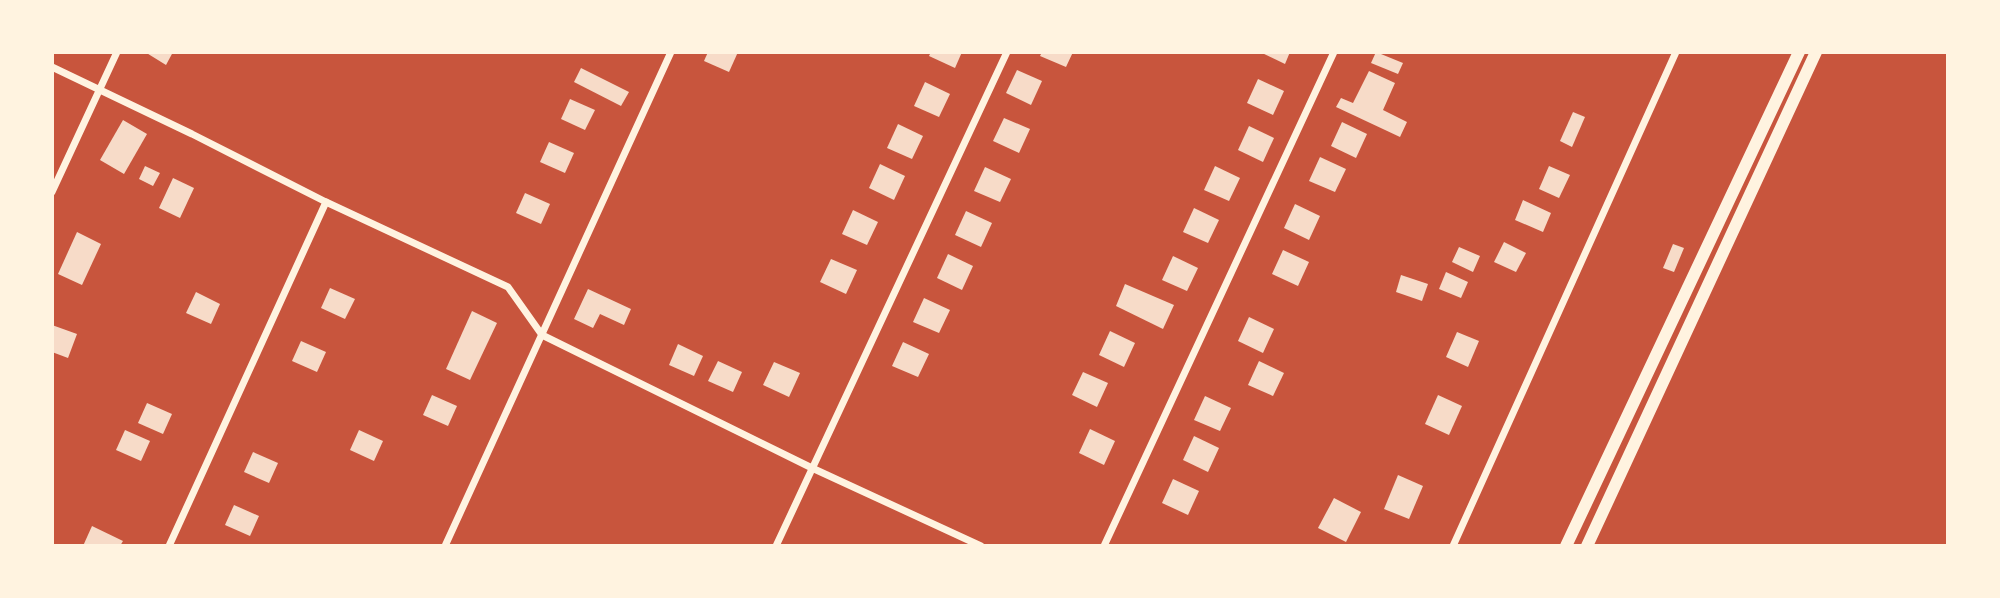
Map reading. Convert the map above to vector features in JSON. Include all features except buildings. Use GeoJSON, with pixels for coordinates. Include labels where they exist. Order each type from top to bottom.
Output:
{"type":"FeatureCollection","features":[{"type":"Feature","properties":{"kind":"highway"},"geometry":{"type":"LineString","coordinates":[[1566,545],[1799,52]]}},
{"type":"Feature","properties":{"kind":"highway"},"geometry":{"type":"LineString","coordinates":[[1587,545],[1816,52]]}},
{"type":"Feature","properties":{"kind":"street"},"geometry":{"type":"LineString","coordinates":[[52,192],[117,52]]}},
{"type":"Feature","properties":{"kind":"street"},"geometry":{"type":"LineString","coordinates":[[445,545],[671,52]]}},
{"type":"Feature","properties":{"kind":"street"},"geometry":{"type":"LineString","coordinates":[[776,545],[1007,52]]}},
{"type":"Feature","properties":{"kind":"street"},"geometry":{"type":"LineString","coordinates":[[1104,545],[1334,52]]}},
{"type":"Feature","properties":{"kind":"street"},"geometry":{"type":"LineString","coordinates":[[1453,545],[1676,52]]}},
{"type":"Feature","properties":{"kind":"street"},"geometry":{"type":"LineString","coordinates":[[52,67],[326,202],[508,287],[542,335],[813,468],[981,545]]}},
{"type":"Feature","properties":{"kind":"street"},"geometry":{"type":"LineString","coordinates":[[169,545],[326,202]]}}]}
